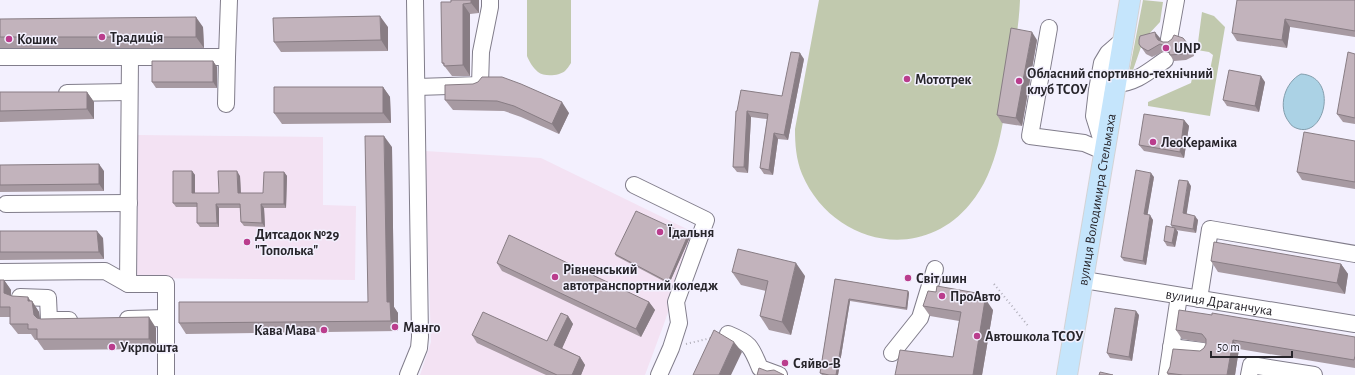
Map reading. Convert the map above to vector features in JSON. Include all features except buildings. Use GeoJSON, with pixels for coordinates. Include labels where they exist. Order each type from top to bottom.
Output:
{"type":"FeatureCollection","features":[{"type":"Feature","properties":{"kind":"main road","name":"вулиця Володимира Стельмаха"},"geometry":{"type":"LineString","coordinates":[[1067,375],[1130,0]]}},
{"type":"Feature","properties":{"kind":"street"},"geometry":{"type":"LineString","coordinates":[[226,104],[229,0]]}},
{"type":"Feature","properties":{"kind":"street"},"geometry":{"type":"LineString","coordinates":[[408,375],[419,348],[420,337],[415,0]]}},
{"type":"Feature","properties":{"kind":"street"},"geometry":{"type":"LineString","coordinates":[[417,87],[480,85],[481,52],[490,0]]}},
{"type":"Feature","properties":{"kind":"street"},"geometry":{"type":"LineString","coordinates":[[1169,39],[1176,0]]}},
{"type":"Feature","properties":{"kind":"street"},"geometry":{"type":"LineString","coordinates":[[1049,28],[1030,136],[1084,143],[1105,152]]}},
{"type":"Feature","properties":{"kind":"street"},"geometry":{"type":"LineString","coordinates":[[1105,152],[1094,116],[1097,90],[1102,63],[1108,53],[1123,40]]}},
{"type":"Feature","properties":{"kind":"street"},"geometry":{"type":"LineString","coordinates":[[0,57],[227,57]]}},
{"type":"Feature","properties":{"kind":"street"},"geometry":{"type":"LineString","coordinates":[[128,284],[130,57]]}},
{"type":"Feature","properties":{"kind":"street"},"geometry":{"type":"LineString","coordinates":[[1116,84],[1126,84],[1139,78],[1165,60]]}},
{"type":"Feature","properties":{"kind":"street"},"geometry":{"type":"LineString","coordinates":[[53,94],[129,92]]}},
{"type":"Feature","properties":{"kind":"street"},"geometry":{"type":"LineString","coordinates":[[634,185],[706,220],[676,302],[679,323],[671,348],[659,375]]}},
{"type":"Feature","properties":{"kind":"street"},"geometry":{"type":"LineString","coordinates":[[6,204],[129,204]]}},
{"type":"Feature","properties":{"kind":"street"},"geometry":{"type":"LineString","coordinates":[[1199,299],[1210,229],[1355,254]]}},
{"type":"Feature","properties":{"kind":"street"},"geometry":{"type":"LineString","coordinates":[[892,353],[920,318],[935,269]]}},
{"type":"Feature","properties":{"kind":"street"},"geometry":{"type":"LineString","coordinates":[[0,272],[105,271],[128,284],[166,284],[166,375]]}},
{"type":"Feature","properties":{"kind":"street","name":"вулиця Драганчука"},"geometry":{"type":"LineString","coordinates":[[1084,280],[1355,324]]}},
{"type":"Feature","properties":{"kind":"street"},"geometry":{"type":"LineString","coordinates":[[1167,375],[1179,296]]}},
{"type":"Feature","properties":{"kind":"street"},"geometry":{"type":"LineString","coordinates":[[20,297],[48,298],[49,320],[80,320]]}},
{"type":"Feature","properties":{"kind":"street"},"geometry":{"type":"LineString","coordinates":[[111,319],[166,318]]}},
{"type":"Feature","properties":{"kind":"street"},"geometry":{"type":"LineString","coordinates":[[728,334],[743,340],[753,350],[760,368],[779,375]]}},
{"type":"Feature","properties":{"kind":"street"},"geometry":{"type":"LineString","coordinates":[[1171,347],[1203,350]]}},
{"type":"Feature","properties":{"kind":"street"},"geometry":{"type":"LineString","coordinates":[[1249,375],[1251,365],[1314,375]]}},
{"type":"Feature","properties":{"kind":"path"},"geometry":{"type":"LineString","coordinates":[[994,284],[1029,328]]}},
{"type":"Feature","properties":{"kind":"path"},"geometry":{"type":"LineString","coordinates":[[671,348],[728,334]]}},
{"type":"Feature","properties":{"kind":"shaded area","name":"Дитсадок №29 \"Тополька\""},"geometry":{"type":"Polygon","coordinates":[[[138,135],[323,137],[323,205],[356,206],[355,280],[137,278],[138,135]]]}},
{"type":"Feature","properties":{"kind":"shaded area","name":"Рівненський автотранспортний коледж"},"geometry":{"type":"Polygon","coordinates":[[[425,151],[541,158],[695,233],[645,375],[420,375],[431,342],[425,151]]]}},
{"type":"Feature","properties":{"kind":"green space"},"geometry":{"type":"Polygon","coordinates":[[[527,0],[571,0],[571,63],[562,73],[552,75],[541,74],[534,69],[527,56],[527,0]]]}},
{"type":"Feature","properties":{"kind":"green space","name":"Мототрек"},"geometry":{"type":"Polygon","coordinates":[[[819,0],[1020,0],[1019,20],[1005,111],[994,161],[980,191],[970,204],[950,223],[927,235],[903,240],[878,238],[855,230],[833,216],[815,198],[802,174],[798,163],[795,129],[819,0]]]}},
{"type":"Feature","properties":{"kind":"green space"},"geometry":{"type":"Polygon","coordinates":[[[1143,0],[1163,2],[1160,22],[1147,36],[1141,47],[1132,73],[1129,73],[1143,0]]]}},
{"type":"Feature","properties":{"kind":"green space"},"geometry":{"type":"Polygon","coordinates":[[[1202,12],[1214,16],[1225,27],[1210,116],[1148,106],[1148,102],[1191,83],[1193,74],[1206,73],[1210,70],[1213,55],[1209,52],[1197,50],[1202,12]]]}},
{"type":"Feature","properties":{"kind":"water"},"geometry":{"type":"Polygon","coordinates":[[[1301,74],[1313,77],[1320,84],[1324,94],[1324,105],[1321,115],[1316,124],[1308,129],[1299,129],[1292,126],[1285,116],[1283,102],[1287,89],[1295,78],[1301,74]]]}},
{"type":"Feature","properties":{"kind":"place","name":"Традиція"},"geometry":{"type":"Point","coordinates":[102,37]}},
{"type":"Feature","properties":{"kind":"place","name":"Кошик"},"geometry":{"type":"Point","coordinates":[9,39]}},
{"type":"Feature","properties":{"kind":"place","name":"UNP"},"geometry":{"type":"Point","coordinates":[1166,48]}},
{"type":"Feature","properties":{"kind":"place","name":"Мототрек"},"geometry":{"type":"Point","coordinates":[907,79]}},
{"type":"Feature","properties":{"kind":"place","name":"Обласний спортивно-технічний клуб ТСОУ"},"geometry":{"type":"Point","coordinates":[1019,81]}},
{"type":"Feature","properties":{"kind":"place","name":"ЛеоКерамiка"},"geometry":{"type":"Point","coordinates":[1153,142]}},
{"type":"Feature","properties":{"kind":"place","name":"Їдальня"},"geometry":{"type":"Point","coordinates":[660,232]}},
{"type":"Feature","properties":{"kind":"place","name":"Дитсадок №29 \"Тополька\""},"geometry":{"type":"Point","coordinates":[247,242]}},
{"type":"Feature","properties":{"kind":"place","name":"Рівненський автотранспортний коледж"},"geometry":{"type":"Point","coordinates":[555,277]}},
{"type":"Feature","properties":{"kind":"place","name":"Світ шин"},"geometry":{"type":"Point","coordinates":[908,278]}},
{"type":"Feature","properties":{"kind":"place","name":"ПроАвто"},"geometry":{"type":"Point","coordinates":[942,296]}},
{"type":"Feature","properties":{"kind":"place","name":"Манго"},"geometry":{"type":"Point","coordinates":[395,327]}},
{"type":"Feature","properties":{"kind":"place","name":"Кава Мава"},"geometry":{"type":"Point","coordinates":[324,330]}},
{"type":"Feature","properties":{"kind":"place","name":"Автошкола ТСОУ"},"geometry":{"type":"Point","coordinates":[977,336]}},
{"type":"Feature","properties":{"kind":"place","name":"Укрпошта"},"geometry":{"type":"Point","coordinates":[112,347]}},
{"type":"Feature","properties":{"kind":"place","name":"Сяйво-В"},"geometry":{"type":"Point","coordinates":[785,363]}}]}
